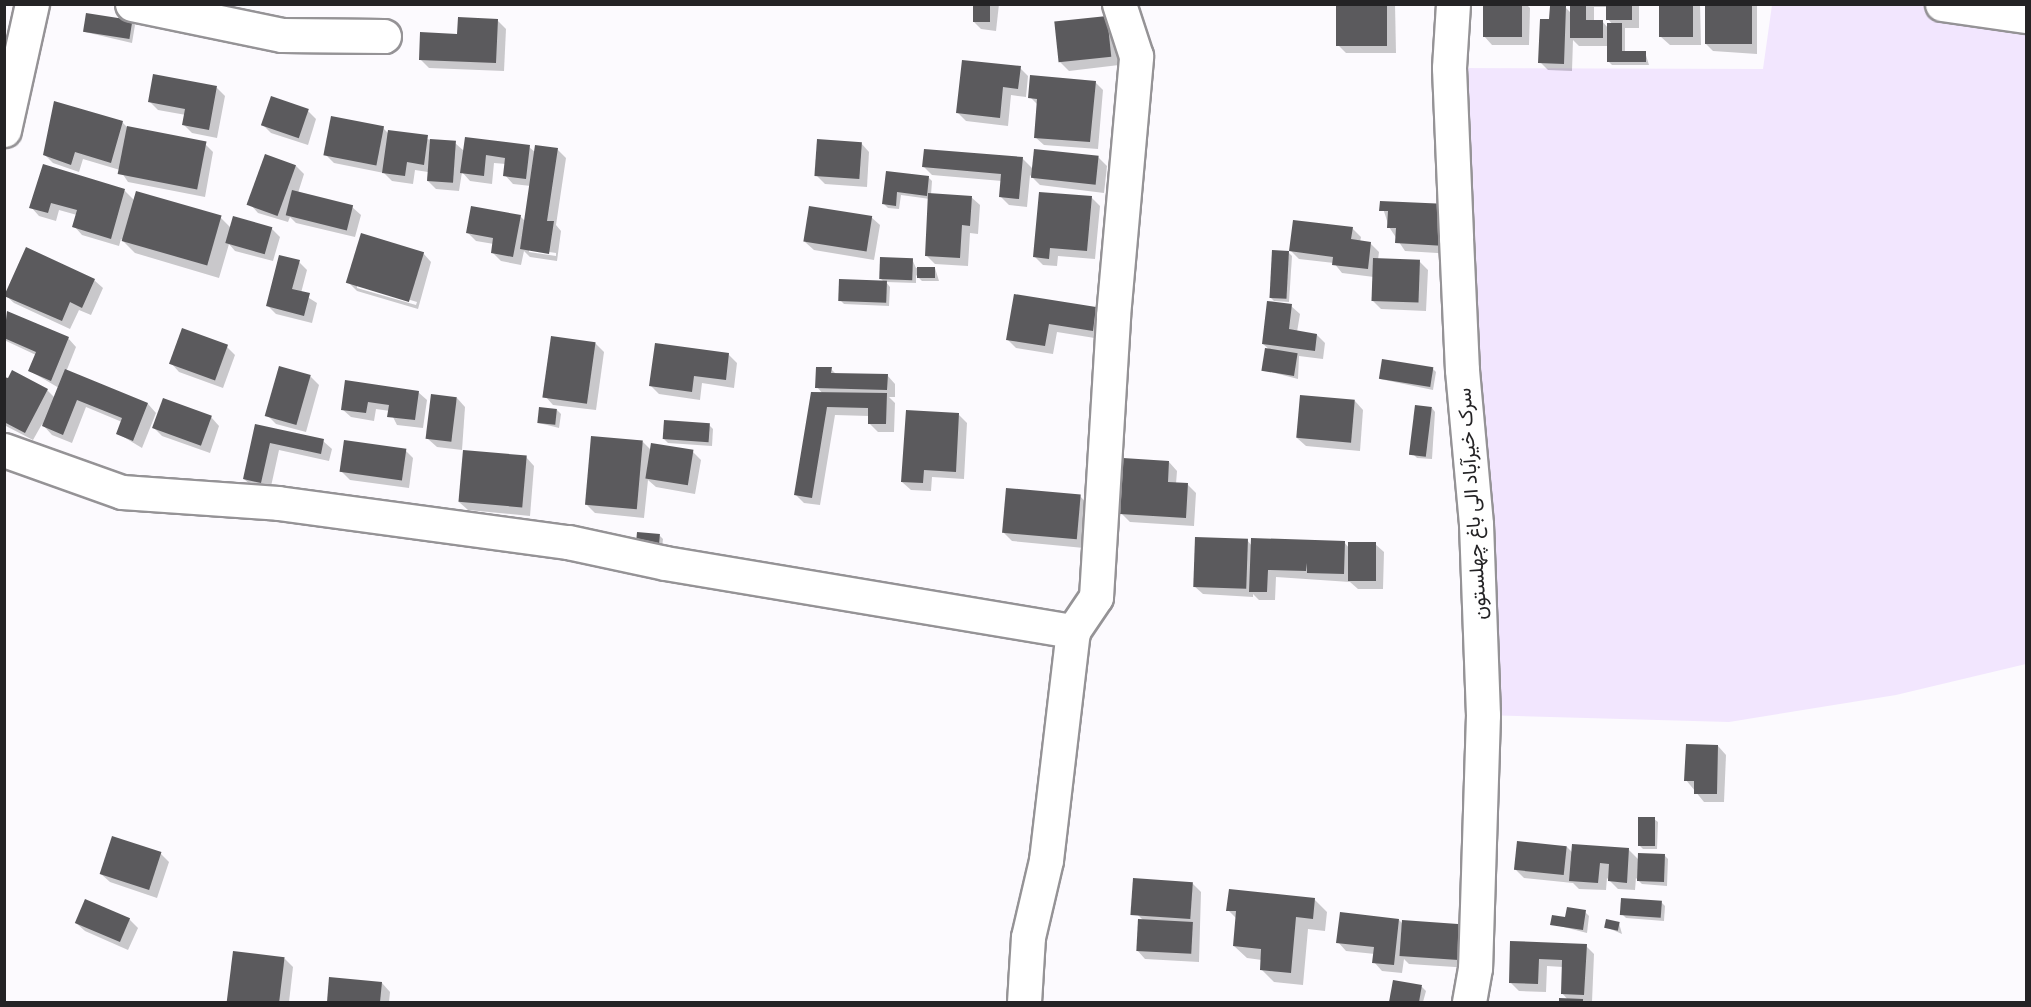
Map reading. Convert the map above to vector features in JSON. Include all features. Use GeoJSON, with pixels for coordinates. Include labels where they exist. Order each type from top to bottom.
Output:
{"type":"FeatureCollection","features":[{"type":"Feature","properties":{"kind":"street"},"geometry":{"type":"LineString","coordinates":[[4,130],[32,4]]}},
{"type":"Feature","properties":{"kind":"street"},"geometry":{"type":"LineString","coordinates":[[132,4],[282,35],[384,36]]}},
{"type":"Feature","properties":{"kind":"street"},"geometry":{"type":"LineString","coordinates":[[1024,1002],[1028,937],[1046,860],[1073,631],[1096,597],[1113,316],[1136,56],[1119,4]]}},
{"type":"Feature","properties":{"kind":"street","name":"سرک خیرآباد الی باغ چهلستون"},"geometry":{"type":"LineString","coordinates":[[1453,4],[1449,68],[1456,249],[1462,370],[1476,525],[1483,715],[1475,968],[1469,1002]]}},
{"type":"Feature","properties":{"kind":"street"},"geometry":{"type":"LineString","coordinates":[[1942,4],[2026,16]]}},
{"type":"Feature","properties":{"kind":"street"},"geometry":{"type":"LineString","coordinates":[[4,450],[122,492],[278,503],[568,542],[665,563],[1073,631]]}},
{"type":"Feature","properties":{"kind":"shaded area"},"geometry":{"type":"Polygon","coordinates":[[[1772,5],[2026,5],[2026,664],[1896,695],[1729,722],[1483,715],[1449,68],[1763,69],[1772,5]]]}},
{"type":"Feature","properties":{"kind":"building"},"geometry":{"type":"Polygon","coordinates":[[[973,4],[990,4],[990,22],[973,22],[973,4]]]}},
{"type":"Feature","properties":{"kind":"building"},"geometry":{"type":"Polygon","coordinates":[[[1336,4],[1387,4],[1387,46],[1336,46],[1336,4]]]}},
{"type":"Feature","properties":{"kind":"building"},"geometry":{"type":"Polygon","coordinates":[[[1483,4],[1522,4],[1522,37],[1483,37],[1483,4]]]}},
{"type":"Feature","properties":{"kind":"building"},"geometry":{"type":"Polygon","coordinates":[[[1570,4],[1586,4],[1586,20],[1603,20],[1603,38],[1570,38],[1570,4]]]}},
{"type":"Feature","properties":{"kind":"building"},"geometry":{"type":"Polygon","coordinates":[[[1606,4],[1632,4],[1632,20],[1606,20],[1606,4]]]}},
{"type":"Feature","properties":{"kind":"building"},"geometry":{"type":"Polygon","coordinates":[[[1659,4],[1693,4],[1693,37],[1659,37],[1659,4]]]}},
{"type":"Feature","properties":{"kind":"building"},"geometry":{"type":"Polygon","coordinates":[[[1705,4],[1752,4],[1752,44],[1705,44],[1705,4]]]}},
{"type":"Feature","properties":{"kind":"building"},"geometry":{"type":"Polygon","coordinates":[[[1550,6],[1566,6],[1564,64],[1538,63],[1540,19],[1549,19],[1550,6]]]}},
{"type":"Feature","properties":{"kind":"building"},"geometry":{"type":"Polygon","coordinates":[[[86,13],[132,20],[129,39],[83,32],[86,13]]]}},
{"type":"Feature","properties":{"kind":"building"},"geometry":{"type":"Polygon","coordinates":[[[1107,16],[1111,57],[1059,62],[1054,22],[1107,16]]]}},
{"type":"Feature","properties":{"kind":"building"},"geometry":{"type":"Polygon","coordinates":[[[458,17],[498,19],[496,63],[419,60],[420,32],[457,34],[458,17]]]}},
{"type":"Feature","properties":{"kind":"building"},"geometry":{"type":"Polygon","coordinates":[[[1607,23],[1622,23],[1622,51],[1646,51],[1646,62],[1607,62],[1607,23]]]}},
{"type":"Feature","properties":{"kind":"building"},"geometry":{"type":"Polygon","coordinates":[[[962,60],[1021,66],[1018,89],[1003,87],[1000,118],[956,113],[962,60]]]}},
{"type":"Feature","properties":{"kind":"building"},"geometry":{"type":"Polygon","coordinates":[[[153,74],[217,86],[209,130],[182,125],[185,109],[148,102],[153,74]]]}},
{"type":"Feature","properties":{"kind":"building"},"geometry":{"type":"Polygon","coordinates":[[[1030,75],[1096,81],[1090,142],[1034,138],[1037,99],[1028,98],[1030,75]]]}},
{"type":"Feature","properties":{"kind":"building"},"geometry":{"type":"Polygon","coordinates":[[[271,96],[309,109],[299,138],[261,125],[271,96]]]}},
{"type":"Feature","properties":{"kind":"building"},"geometry":{"type":"Polygon","coordinates":[[[54,101],[123,121],[111,163],[75,152],[71,165],[43,155],[54,101]]]}},
{"type":"Feature","properties":{"kind":"building"},"geometry":{"type":"Polygon","coordinates":[[[331,116],[384,126],[376,166],[323,155],[331,116]]]}},
{"type":"Feature","properties":{"kind":"building"},"geometry":{"type":"Polygon","coordinates":[[[127,126],[207,141],[197,190],[118,174],[127,126]]]}},
{"type":"Feature","properties":{"kind":"building"},"geometry":{"type":"Polygon","coordinates":[[[388,130],[428,135],[424,165],[407,162],[405,176],[382,173],[388,130]]]}},
{"type":"Feature","properties":{"kind":"building"},"geometry":{"type":"Polygon","coordinates":[[[465,137],[530,145],[526,179],[503,176],[505,158],[486,155],[484,176],[460,173],[465,137]]]}},
{"type":"Feature","properties":{"kind":"building"},"geometry":{"type":"Polygon","coordinates":[[[430,139],[456,141],[453,183],[427,181],[430,139]]]}},
{"type":"Feature","properties":{"kind":"building"},"geometry":{"type":"Polygon","coordinates":[[[817,139],[862,142],[859,179],[814,176],[817,139]]]}},
{"type":"Feature","properties":{"kind":"building"},"geometry":{"type":"Polygon","coordinates":[[[535,145],[558,148],[547,221],[554,221],[549,254],[520,249],[535,145]]]}},
{"type":"Feature","properties":{"kind":"building"},"geometry":{"type":"Polygon","coordinates":[[[924,149],[1023,157],[1019,199],[999,197],[1001,174],[922,167],[924,149]]]}},
{"type":"Feature","properties":{"kind":"building"},"geometry":{"type":"Polygon","coordinates":[[[1034,149],[1099,156],[1096,185],[1031,178],[1034,149]]]}},
{"type":"Feature","properties":{"kind":"building"},"geometry":{"type":"Polygon","coordinates":[[[265,154],[296,165],[278,216],[247,205],[265,154]]]}},
{"type":"Feature","properties":{"kind":"building"},"geometry":{"type":"Polygon","coordinates":[[[43,164],[125,189],[111,239],[72,227],[77,210],[51,203],[48,213],[29,208],[43,164]]]}},
{"type":"Feature","properties":{"kind":"building"},"geometry":{"type":"Polygon","coordinates":[[[886,171],[929,176],[927,196],[897,192],[896,206],[882,204],[886,171]]]}},
{"type":"Feature","properties":{"kind":"building"},"geometry":{"type":"Polygon","coordinates":[[[292,190],[353,205],[347,230],[286,215],[292,190]]]}},
{"type":"Feature","properties":{"kind":"building"},"geometry":{"type":"Polygon","coordinates":[[[136,191],[222,216],[207,266],[122,241],[136,191]]]}},
{"type":"Feature","properties":{"kind":"building"},"geometry":{"type":"Polygon","coordinates":[[[1039,192],[1092,196],[1087,251],[1050,248],[1049,259],[1033,257],[1039,192]]]}},
{"type":"Feature","properties":{"kind":"building"},"geometry":{"type":"Polygon","coordinates":[[[928,193],[972,196],[970,226],[962,225],[960,258],[925,256],[928,193]]]}},
{"type":"Feature","properties":{"kind":"building"},"geometry":{"type":"Polygon","coordinates":[[[1380,201],[1448,204],[1445,246],[1395,243],[1396,228],[1387,228],[1388,211],[1379,211],[1380,201]]]}},
{"type":"Feature","properties":{"kind":"building"},"geometry":{"type":"Polygon","coordinates":[[[471,206],[521,215],[513,257],[491,253],[493,238],[466,233],[471,206]]]}},
{"type":"Feature","properties":{"kind":"building"},"geometry":{"type":"Polygon","coordinates":[[[809,206],[872,216],[867,252],[803,242],[809,206]]]}},
{"type":"Feature","properties":{"kind":"building"},"geometry":{"type":"Polygon","coordinates":[[[233,216],[272,227],[265,254],[225,243],[233,216]]]}},
{"type":"Feature","properties":{"kind":"building"},"geometry":{"type":"Polygon","coordinates":[[[1293,220],[1353,227],[1351,239],[1371,242],[1368,269],[1332,265],[1333,257],[1289,251],[1293,220]]]}},
{"type":"Feature","properties":{"kind":"building"},"geometry":{"type":"Polygon","coordinates":[[[361,233],[424,252],[409,302],[346,283],[361,233]]]}},
{"type":"Feature","properties":{"kind":"building"},"geometry":{"type":"Polygon","coordinates":[[[26,247],[95,279],[82,308],[70,302],[62,321],[4,296],[26,247]]]}},
{"type":"Feature","properties":{"kind":"building"},"geometry":{"type":"Polygon","coordinates":[[[1272,250],[1289,251],[1286,299],[1269,298],[1272,250]]]}},
{"type":"Feature","properties":{"kind":"building"},"geometry":{"type":"Polygon","coordinates":[[[279,255],[300,260],[292,289],[310,293],[304,316],[266,306],[279,255]]]}},
{"type":"Feature","properties":{"kind":"building"},"geometry":{"type":"Polygon","coordinates":[[[880,257],[913,258],[912,280],[879,279],[880,257]]]}},
{"type":"Feature","properties":{"kind":"building"},"geometry":{"type":"Polygon","coordinates":[[[1373,258],[1420,260],[1418,303],[1371,301],[1373,258]]]}},
{"type":"Feature","properties":{"kind":"building"},"geometry":{"type":"Polygon","coordinates":[[[917,267],[935,267],[935,278],[917,278],[917,267]]]}},
{"type":"Feature","properties":{"kind":"building"},"geometry":{"type":"Polygon","coordinates":[[[839,279],[887,281],[886,303],[838,301],[839,279]]]}},
{"type":"Feature","properties":{"kind":"building"},"geometry":{"type":"Polygon","coordinates":[[[1014,294],[1096,307],[1093,331],[1049,324],[1045,346],[1006,340],[1014,294]]]}},
{"type":"Feature","properties":{"kind":"building"},"geometry":{"type":"Polygon","coordinates":[[[1267,301],[1292,304],[1289,329],[1317,334],[1315,351],[1262,344],[1267,301]]]}},
{"type":"Feature","properties":{"kind":"building"},"geometry":{"type":"Polygon","coordinates":[[[7,311],[69,337],[51,381],[28,371],[36,352],[4,338],[7,311]]]}},
{"type":"Feature","properties":{"kind":"building"},"geometry":{"type":"Polygon","coordinates":[[[182,328],[228,345],[215,380],[169,364],[182,328]]]}},
{"type":"Feature","properties":{"kind":"building"},"geometry":{"type":"Polygon","coordinates":[[[551,336],[596,342],[587,404],[542,397],[551,336]]]}},
{"type":"Feature","properties":{"kind":"building"},"geometry":{"type":"Polygon","coordinates":[[[655,343],[729,353],[726,380],[694,376],[692,392],[649,386],[655,343]]]}},
{"type":"Feature","properties":{"kind":"building"},"geometry":{"type":"Polygon","coordinates":[[[1265,348],[1298,353],[1294,376],[1261,371],[1265,348]]]}},
{"type":"Feature","properties":{"kind":"building"},"geometry":{"type":"Polygon","coordinates":[[[1382,359],[1433,367],[1430,387],[1379,379],[1382,359]]]}},
{"type":"Feature","properties":{"kind":"building"},"geometry":{"type":"Polygon","coordinates":[[[279,366],[311,375],[296,425],[265,416],[279,366]]]}},
{"type":"Feature","properties":{"kind":"building"},"geometry":{"type":"Polygon","coordinates":[[[816,367],[832,367],[831,373],[888,374],[887,390],[815,388],[816,367]]]}},
{"type":"Feature","properties":{"kind":"building"},"geometry":{"type":"Polygon","coordinates":[[[65,369],[148,403],[133,441],[116,434],[122,418],[77,400],[63,435],[42,426],[65,369]]]}},
{"type":"Feature","properties":{"kind":"building"},"geometry":{"type":"Polygon","coordinates":[[[12,370],[48,389],[25,433],[4,422],[4,377],[8,378],[12,370]]]}},
{"type":"Feature","properties":{"kind":"building"},"geometry":{"type":"Polygon","coordinates":[[[345,380],[419,391],[415,420],[387,417],[389,405],[368,402],[366,413],[341,410],[345,380]]]}},
{"type":"Feature","properties":{"kind":"building"},"geometry":{"type":"Polygon","coordinates":[[[811,392],[887,393],[886,424],[868,424],[868,408],[827,407],[812,498],[794,495],[811,392]]]}},
{"type":"Feature","properties":{"kind":"building"},"geometry":{"type":"Polygon","coordinates":[[[431,394],[457,397],[451,442],[426,439],[431,394]]]}},
{"type":"Feature","properties":{"kind":"building"},"geometry":{"type":"Polygon","coordinates":[[[1300,395],[1355,400],[1351,443],[1296,438],[1300,395]]]}},
{"type":"Feature","properties":{"kind":"building"},"geometry":{"type":"Polygon","coordinates":[[[163,398],[212,416],[201,446],[152,428],[163,398]]]}},
{"type":"Feature","properties":{"kind":"building"},"geometry":{"type":"Polygon","coordinates":[[[1415,405],[1432,407],[1426,457],[1409,455],[1415,405]]]}},
{"type":"Feature","properties":{"kind":"building"},"geometry":{"type":"Polygon","coordinates":[[[539,407],[557,409],[555,425],[537,423],[539,407]]]}},
{"type":"Feature","properties":{"kind":"building"},"geometry":{"type":"Polygon","coordinates":[[[906,410],[959,413],[956,472],[924,470],[923,483],[901,482],[906,410]]]}},
{"type":"Feature","properties":{"kind":"building"},"geometry":{"type":"Polygon","coordinates":[[[664,420],[710,423],[709,442],[663,439],[664,420]]]}},
{"type":"Feature","properties":{"kind":"building"},"geometry":{"type":"Polygon","coordinates":[[[255,424],[324,439],[321,454],[270,443],[261,483],[243,479],[255,424]]]}},
{"type":"Feature","properties":{"kind":"building"},"geometry":{"type":"Polygon","coordinates":[[[591,436],[643,441],[637,509],[585,505],[591,436]]]}},
{"type":"Feature","properties":{"kind":"building"},"geometry":{"type":"Polygon","coordinates":[[[344,440],[406,449],[402,480],[340,472],[344,440]]]}},
{"type":"Feature","properties":{"kind":"building"},"geometry":{"type":"Polygon","coordinates":[[[651,443],[693,450],[688,485],[645,479],[651,443]]]}},
{"type":"Feature","properties":{"kind":"building"},"geometry":{"type":"Polygon","coordinates":[[[463,450],[527,456],[522,507],[458,502],[463,450]]]}},
{"type":"Feature","properties":{"kind":"building"},"geometry":{"type":"Polygon","coordinates":[[[1123,458],[1169,461],[1168,482],[1188,483],[1186,518],[1120,514],[1123,458]]]}},
{"type":"Feature","properties":{"kind":"building"},"geometry":{"type":"Polygon","coordinates":[[[1006,488],[1081,495],[1077,539],[1002,533],[1006,488]]]}},
{"type":"Feature","properties":{"kind":"building"},"geometry":{"type":"Polygon","coordinates":[[[637,532],[660,534],[658,554],[635,552],[637,532]]]}},
{"type":"Feature","properties":{"kind":"building"},"geometry":{"type":"Polygon","coordinates":[[[1195,537],[1248,539],[1246,589],[1193,587],[1195,537]]]}},
{"type":"Feature","properties":{"kind":"building"},"geometry":{"type":"Polygon","coordinates":[[[1251,538],[1345,541],[1344,574],[1307,573],[1307,563],[1306,571],[1268,570],[1267,592],[1249,592],[1251,538]]]}},
{"type":"Feature","properties":{"kind":"building"},"geometry":{"type":"Polygon","coordinates":[[[1348,542],[1376,542],[1376,581],[1348,581],[1348,542]]]}},
{"type":"Feature","properties":{"kind":"building"},"geometry":{"type":"Polygon","coordinates":[[[1686,744],[1718,745],[1717,794],[1694,794],[1694,781],[1684,781],[1686,744]]]}},
{"type":"Feature","properties":{"kind":"building"},"geometry":{"type":"Polygon","coordinates":[[[1638,817],[1655,817],[1655,846],[1638,846],[1638,817]]]}},
{"type":"Feature","properties":{"kind":"building"},"geometry":{"type":"Polygon","coordinates":[[[112,836],[161,852],[149,890],[100,874],[112,836]]]}},
{"type":"Feature","properties":{"kind":"building"},"geometry":{"type":"Polygon","coordinates":[[[1517,841],[1567,846],[1564,875],[1514,870],[1517,841]]]}},
{"type":"Feature","properties":{"kind":"building"},"geometry":{"type":"Polygon","coordinates":[[[1572,844],[1629,848],[1627,883],[1608,881],[1609,864],[1600,863],[1598,883],[1569,881],[1572,844]]]}},
{"type":"Feature","properties":{"kind":"building"},"geometry":{"type":"Polygon","coordinates":[[[1638,853],[1665,854],[1664,882],[1637,881],[1638,853]]]}},
{"type":"Feature","properties":{"kind":"building"},"geometry":{"type":"Polygon","coordinates":[[[1133,878],[1193,882],[1190,919],[1130,915],[1133,878]]]}},
{"type":"Feature","properties":{"kind":"building"},"geometry":{"type":"Polygon","coordinates":[[[1229,889],[1315,898],[1313,919],[1296,917],[1291,973],[1260,970],[1261,949],[1233,946],[1236,911],[1226,911],[1229,889]]]}},
{"type":"Feature","properties":{"kind":"building"},"geometry":{"type":"Polygon","coordinates":[[[1621,898],[1662,901],[1661,918],[1620,915],[1621,898]]]}},
{"type":"Feature","properties":{"kind":"building"},"geometry":{"type":"Polygon","coordinates":[[[85,899],[130,918],[120,942],[75,923],[85,899]]]}},
{"type":"Feature","properties":{"kind":"building"},"geometry":{"type":"Polygon","coordinates":[[[1567,907],[1586,910],[1583,930],[1550,925],[1552,915],[1565,917],[1567,907]]]}},
{"type":"Feature","properties":{"kind":"building"},"geometry":{"type":"Polygon","coordinates":[[[1340,912],[1399,919],[1394,965],[1372,963],[1374,947],[1336,943],[1340,912]]]}},
{"type":"Feature","properties":{"kind":"building"},"geometry":{"type":"Polygon","coordinates":[[[1138,919],[1193,922],[1191,954],[1136,951],[1138,919]]]}},
{"type":"Feature","properties":{"kind":"building"},"geometry":{"type":"Polygon","coordinates":[[[1606,919],[1620,922],[1618,931],[1604,928],[1606,919]]]}},
{"type":"Feature","properties":{"kind":"building"},"geometry":{"type":"Polygon","coordinates":[[[1402,920],[1465,924],[1462,960],[1399,956],[1402,920]]]}},
{"type":"Feature","properties":{"kind":"building"},"geometry":{"type":"Polygon","coordinates":[[[1510,941],[1587,944],[1584,995],[1561,994],[1562,960],[1539,959],[1538,984],[1509,983],[1510,941]]]}},
{"type":"Feature","properties":{"kind":"building"},"geometry":{"type":"Polygon","coordinates":[[[233,951],[285,957],[279,1002],[227,1002],[233,951]]]}},
{"type":"Feature","properties":{"kind":"building"},"geometry":{"type":"Polygon","coordinates":[[[329,977],[382,982],[380,1002],[327,1002],[329,977]]]}},
{"type":"Feature","properties":{"kind":"building"},"geometry":{"type":"Polygon","coordinates":[[[1393,980],[1422,985],[1419,1002],[1389,1002],[1393,980]]]}},
{"type":"Feature","properties":{"kind":"building"},"geometry":{"type":"Polygon","coordinates":[[[1559,998],[1583,999],[1583,1002],[1559,1002],[1559,998]]]}}]}
